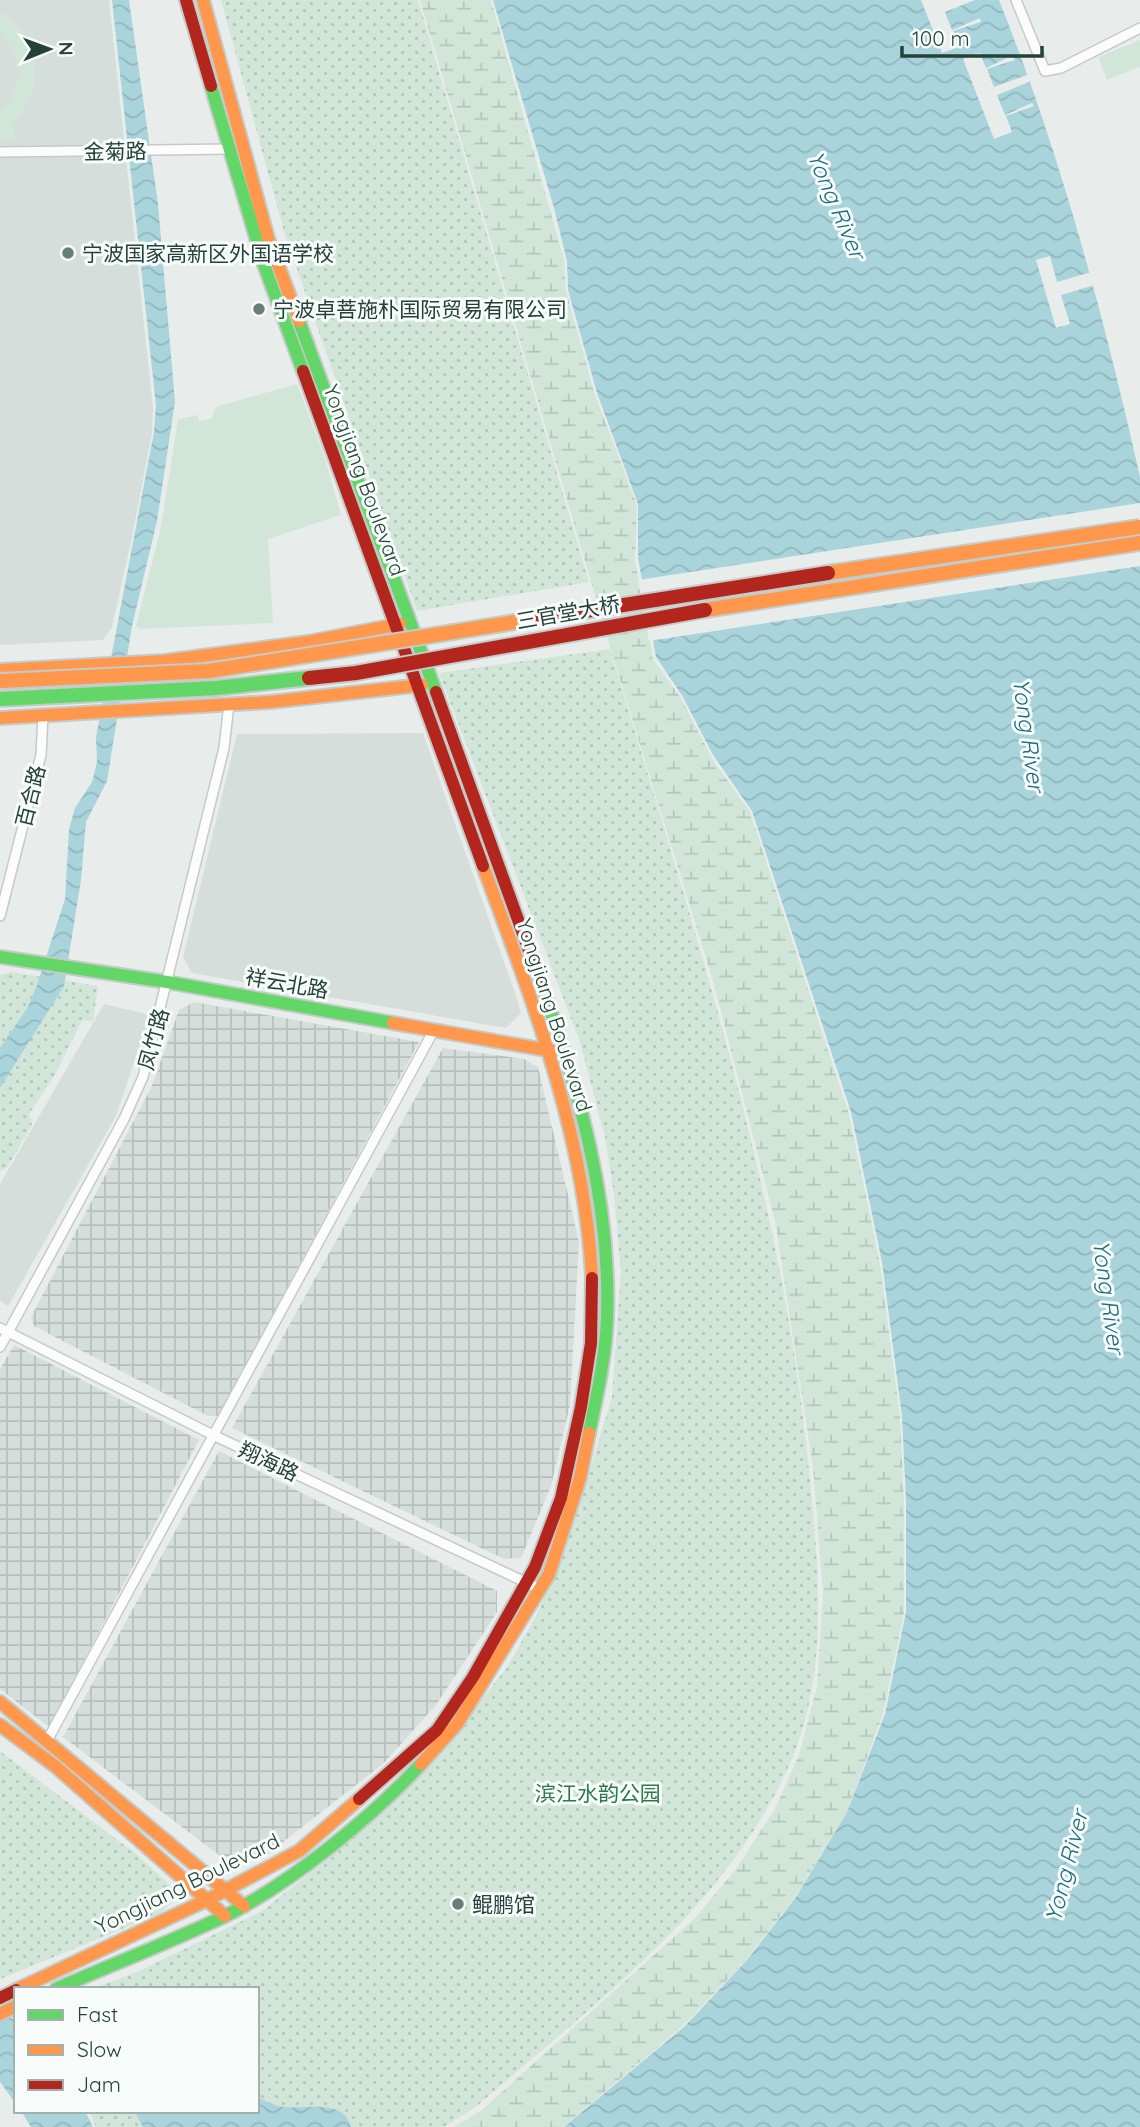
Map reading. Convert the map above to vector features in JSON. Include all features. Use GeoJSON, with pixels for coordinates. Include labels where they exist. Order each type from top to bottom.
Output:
{"type":"FeatureCollection","features":[{"type":"Feature","properties":{"kind":"main road","name":"Yongjiang Boulevard"},"geometry":{"type":"LineString","coordinates":[[28,1987],[299,1852],[437,1730],[473,1677],[526,1582],[561,1498],[591,1343],[590,1245],[561,1089],[264,265],[186,0]]}},
{"type":"Feature","properties":{"kind":"main road","name":"Yongjiang Boulevard"},"geometry":{"type":"LineString","coordinates":[[62,1987],[244,1906],[295,1872],[357,1824],[410,1775],[457,1724],[549,1574],[580,1478],[607,1317],[602,1202],[592,1146],[566,1053],[411,621],[268,238],[202,0]]}},
{"type":"Feature","properties":{"kind":"main road","name":"三官堂大桥"},"geometry":{"type":"LineString","coordinates":[[0,681],[209,671],[870,566],[1140,527]]}},
{"type":"Feature","properties":{"kind":"main road","name":"三官堂大桥"},"geometry":{"type":"LineString","coordinates":[[0,699],[216,688],[356,673],[530,639],[1140,542]]}},
{"type":"Feature","properties":{"kind":"main road"},"geometry":{"type":"LineString","coordinates":[[0,670],[164,661],[283,646],[411,621]]}},
{"type":"Feature","properties":{"kind":"main road"},"geometry":{"type":"LineString","coordinates":[[0,718],[229,704],[433,683]]}},
{"type":"Feature","properties":{"kind":"main road","name":"祥云北路"},"geometry":{"type":"LineString","coordinates":[[0,957],[167,982],[566,1053]]}},
{"type":"Feature","properties":{"kind":"main road"},"geometry":{"type":"LineString","coordinates":[[0,1702],[48,1739],[244,1906]]}},
{"type":"Feature","properties":{"kind":"main road"},"geometry":{"type":"LineString","coordinates":[[0,1725],[55,1766],[225,1916]]}},
{"type":"Feature","properties":{"kind":"main road","name":"Yongjiang Boulevard"},"geometry":{"type":"LineString","coordinates":[[0,2014],[12,1995]]}},
{"type":"Feature","properties":{"kind":"street"},"geometry":{"type":"LineString","coordinates":[[1016,0],[1045,71],[1061,68],[1140,28]]}},
{"type":"Feature","properties":{"kind":"street","name":"金菊路"},"geometry":{"type":"LineString","coordinates":[[0,152],[231,149]]}},
{"type":"Feature","properties":{"kind":"street","name":"凤竹路"},"geometry":{"type":"LineString","coordinates":[[0,1347],[4,1330],[129,1109],[143,1077],[225,748],[229,704]]}},
{"type":"Feature","properties":{"kind":"street","name":"百合路"},"geometry":{"type":"LineString","coordinates":[[0,916],[41,755],[43,716]]}},
{"type":"Feature","properties":{"kind":"street"},"geometry":{"type":"LineString","coordinates":[[48,1739],[434,1030]]}},
{"type":"Feature","properties":{"kind":"street","name":"翔海路"},"geometry":{"type":"LineString","coordinates":[[4,1330],[213,1435],[540,1589]]}},
{"type":"Feature","properties":{"kind":"shaded area","name":"宁波国家高新区外国语学校"},"geometry":{"type":"Polygon","coordinates":[[[0,0],[109,0],[153,408],[152,433],[131,542],[112,627],[103,640],[0,645],[0,0]]]}},
{"type":"Feature","properties":{"kind":"shaded area"},"geometry":{"type":"Polygon","coordinates":[[[423,733],[521,1013],[506,1028],[192,973],[183,957],[237,734],[423,733]]]}},
{"type":"Feature","properties":{"kind":"shaded area"},"geometry":{"type":"Polygon","coordinates":[[[194,1002],[419,1042],[218,1416],[208,1416],[34,1326],[31,1317],[151,1088],[179,1010],[194,1002]]]}},
{"type":"Feature","properties":{"kind":"shaded area"},"geometry":{"type":"Polygon","coordinates":[[[104,1004],[150,1015],[116,1116],[8,1306],[0,1301],[0,1184],[104,1004]]]}},
{"type":"Feature","properties":{"kind":"shaded area"},"geometry":{"type":"Polygon","coordinates":[[[443,1048],[524,1059],[538,1067],[579,1242],[570,1405],[551,1486],[521,1558],[504,1559],[232,1428],[443,1048]]]}},
{"type":"Feature","properties":{"kind":"shaded area"},"geometry":{"type":"Polygon","coordinates":[[[14,1345],[199,1440],[49,1727],[0,1689],[0,1369],[14,1345]]]}},
{"type":"Feature","properties":{"kind":"shaded area"},"geometry":{"type":"Polygon","coordinates":[[[219,1451],[497,1591],[497,1612],[436,1705],[384,1763],[264,1857],[245,1862],[219,1855],[63,1737],[219,1451]]]}},
{"type":"Feature","properties":{"kind":"green space"},"geometry":{"type":"Polygon","coordinates":[[[221,0],[418,0],[589,582],[417,611],[285,235],[221,0]]]}},
{"type":"Feature","properties":{"kind":"green space"},"geometry":{"type":"Polygon","coordinates":[[[420,0],[491,0],[564,260],[566,291],[595,395],[637,505],[635,560],[653,659],[681,698],[713,760],[750,812],[849,1114],[880,1264],[900,1416],[904,1501],[904,1613],[883,1714],[847,1811],[795,1897],[746,1960],[684,2025],[563,2127],[454,2127],[482,2110],[695,1918],[736,1869],[775,1809],[799,1755],[817,1687],[823,1593],[813,1467],[775,1221],[713,981],[614,660],[420,0]]]}},
{"type":"Feature","properties":{"kind":"green space"},"geometry":{"type":"Polygon","coordinates":[[[0,12],[14,22],[25,35],[35,65],[35,81],[23,111],[12,124],[15,124],[15,138],[0,139],[0,111],[8,104],[20,74],[13,49],[0,34],[0,12]]]}},
{"type":"Feature","properties":{"kind":"green space"},"geometry":{"type":"Polygon","coordinates":[[[1140,40],[1140,67],[1107,80],[1098,57],[1140,40]]]}},
{"type":"Feature","properties":{"kind":"green space"},"geometry":{"type":"Polygon","coordinates":[[[297,384],[325,459],[341,515],[268,539],[273,623],[140,629],[136,626],[161,527],[178,419],[198,415],[199,421],[212,419],[215,407],[297,384]]]}},
{"type":"Feature","properties":{"kind":"green space","name":"滨江水韵公园"},"geometry":{"type":"Polygon","coordinates":[[[610,649],[732,1066],[781,1276],[799,1383],[817,1562],[818,1633],[809,1703],[787,1770],[759,1821],[727,1869],[690,1913],[650,1954],[565,2031],[477,2106],[444,2127],[96,2127],[90,2113],[259,2113],[259,1987],[97,1987],[137,1972],[262,1911],[338,1851],[399,1796],[448,1742],[508,1666],[538,1612],[575,1520],[612,1397],[621,1272],[614,1195],[605,1137],[580,1042],[439,673],[610,649]]]}},
{"type":"Feature","properties":{"kind":"green space"},"geometry":{"type":"Polygon","coordinates":[[[11,972],[98,986],[93,1021],[82,1020],[55,1075],[29,1114],[32,1125],[7,1168],[0,1171],[0,975],[11,972]]]}},
{"type":"Feature","properties":{"kind":"green space"},"geometry":{"type":"Polygon","coordinates":[[[0,1751],[136,1854],[171,1886],[173,1901],[161,1913],[0,1979],[0,1751]]]}},
{"type":"Feature","properties":{"kind":"water"},"geometry":{"type":"Polygon","coordinates":[[[112,0],[129,0],[158,204],[175,402],[157,521],[132,626],[107,781],[86,822],[81,880],[64,986],[0,1088],[0,1048],[28,1007],[65,899],[69,829],[75,808],[92,782],[97,762],[96,737],[154,432],[156,405],[112,0]]]}},
{"type":"Feature","properties":{"kind":"water","name":"Yong River"},"geometry":{"type":"Polygon","coordinates":[[[493,0],[999,0],[1042,116],[1079,235],[1140,477],[1140,2127],[564,2127],[685,2026],[747,1960],[796,1897],[847,1812],[885,1714],[906,1612],[906,1501],[902,1416],[882,1262],[851,1112],[752,811],[713,755],[683,697],[656,657],[638,558],[638,504],[597,393],[568,290],[567,261],[554,208],[493,0]]]}},
{"type":"Feature","properties":{"kind":"water"},"geometry":{"type":"Polygon","coordinates":[[[0,2007],[14,2020],[14,2101],[0,2082],[0,2007]]]}},
{"type":"Feature","properties":{"kind":"water"},"geometry":{"type":"Polygon","coordinates":[[[259,2098],[278,2106],[330,2108],[346,2117],[351,2127],[143,2127],[135,2113],[259,2113],[259,2098]]]}},
{"type":"Feature","properties":{"kind":"water"},"geometry":{"type":"Polygon","coordinates":[[[22,2113],[86,2113],[93,2127],[31,2127],[22,2113]]]}},
{"type":"Feature","properties":{"kind":"pier"},"geometry":{"type":"Polygon","coordinates":[[[921,0],[975,0],[945,12],[952,30],[980,18],[981,22],[953,31],[959,47],[942,53],[921,0]]]}},
{"type":"Feature","properties":{"kind":"pier"},"geometry":{"type":"Polygon","coordinates":[[[980,53],[986,68],[1013,55],[1015,60],[987,69],[994,87],[1032,73],[1034,80],[997,95],[1005,115],[1032,103],[1034,106],[1006,116],[1012,132],[994,139],[963,59],[980,53]]]}},
{"type":"Feature","properties":{"kind":"pier"},"geometry":{"type":"Polygon","coordinates":[[[1050,256],[1057,282],[1091,272],[1095,285],[1061,295],[1070,324],[1056,328],[1036,260],[1050,256]]]}},
{"type":"Feature","properties":{"kind":"pier"},"geometry":{"type":"Polygon","coordinates":[[[1140,503],[1140,566],[649,641],[638,580],[1140,503]]]}},
{"type":"Feature","properties":{"kind":"traffic: fast"},"geometry":{"type":"LineString","coordinates":[[211,86],[264,265],[303,371]]}},
{"type":"Feature","properties":{"kind":"traffic: fast"},"geometry":{"type":"LineString","coordinates":[[299,321],[436,692]]}},
{"type":"Feature","properties":{"kind":"traffic: fast"},"geometry":{"type":"LineString","coordinates":[[0,699],[216,688],[309,678]]}},
{"type":"Feature","properties":{"kind":"traffic: fast"},"geometry":{"type":"LineString","coordinates":[[0,957],[167,982],[393,1023]]}},
{"type":"Feature","properties":{"kind":"traffic: fast"},"geometry":{"type":"LineString","coordinates":[[539,978],[579,1102],[598,1187],[604,1230],[607,1273],[606,1331],[601,1375],[589,1433]]}},
{"type":"Feature","properties":{"kind":"traffic: fast"},"geometry":{"type":"LineString","coordinates":[[61,1987],[202,1927],[275,1887],[354,1828],[421,1764]]}},
{"type":"Feature","properties":{"kind":"traffic: slow"},"geometry":{"type":"LineString","coordinates":[[203,0],[268,238],[299,321]]}},
{"type":"Feature","properties":{"kind":"traffic: slow"},"geometry":{"type":"LineString","coordinates":[[828,573],[1140,527]]}},
{"type":"Feature","properties":{"kind":"traffic: slow"},"geometry":{"type":"LineString","coordinates":[[705,610],[1140,543]]}},
{"type":"Feature","properties":{"kind":"traffic: slow"},"geometry":{"type":"LineString","coordinates":[[0,681],[209,671],[534,619]]}},
{"type":"Feature","properties":{"kind":"traffic: slow"},"geometry":{"type":"LineString","coordinates":[[0,670],[164,661],[308,642],[400,624]]}},
{"type":"Feature","properties":{"kind":"traffic: slow"},"geometry":{"type":"LineString","coordinates":[[0,718],[270,702],[422,685]]}},
{"type":"Feature","properties":{"kind":"traffic: slow"},"geometry":{"type":"LineString","coordinates":[[483,866],[537,1017],[567,1120],[579,1172],[592,1278]]}},
{"type":"Feature","properties":{"kind":"traffic: slow"},"geometry":{"type":"LineString","coordinates":[[393,1023],[552,1051]]}},
{"type":"Feature","properties":{"kind":"traffic: slow"},"geometry":{"type":"LineString","coordinates":[[421,1764],[457,1724],[549,1574],[580,1478],[589,1433]]}},
{"type":"Feature","properties":{"kind":"traffic: slow"},"geometry":{"type":"LineString","coordinates":[[0,1702],[244,1906]]}},
{"type":"Feature","properties":{"kind":"traffic: slow"},"geometry":{"type":"LineString","coordinates":[[0,1725],[55,1766],[225,1916]]}},
{"type":"Feature","properties":{"kind":"traffic: slow"},"geometry":{"type":"LineString","coordinates":[[22,1987],[207,1900],[299,1851],[359,1799]]}},
{"type":"Feature","properties":{"kind":"traffic: slow"},"geometry":{"type":"LineString","coordinates":[[0,2014],[14,2007]]}},
{"type":"Feature","properties":{"kind":"traffic: jam"},"geometry":{"type":"LineString","coordinates":[[186,0],[211,86]]}},
{"type":"Feature","properties":{"kind":"traffic: jam"},"geometry":{"type":"LineString","coordinates":[[303,371],[483,866]]}},
{"type":"Feature","properties":{"kind":"traffic: jam"},"geometry":{"type":"LineString","coordinates":[[534,619],[828,573]]}},
{"type":"Feature","properties":{"kind":"traffic: jam"},"geometry":{"type":"LineString","coordinates":[[309,678],[356,673],[705,610]]}},
{"type":"Feature","properties":{"kind":"traffic: jam"},"geometry":{"type":"LineString","coordinates":[[436,692],[539,978]]}},
{"type":"Feature","properties":{"kind":"traffic: jam"},"geometry":{"type":"LineString","coordinates":[[359,1799],[437,1730],[473,1677],[535,1567],[561,1498],[581,1407],[591,1343],[592,1278]]}},
{"type":"Feature","properties":{"kind":"traffic: jam"},"geometry":{"type":"LineString","coordinates":[[0,1998],[14,1991]]}},
{"type":"Feature","properties":{"kind":"place","name":"宁波国家高新区外国语学校"},"geometry":{"type":"Point","coordinates":[68,253]}},
{"type":"Feature","properties":{"kind":"place","name":"宁波卓菩施朴国际贸易有限公司"},"geometry":{"type":"Point","coordinates":[259,309]}},
{"type":"Feature","properties":{"kind":"place","name":"鲲鹏馆"},"geometry":{"type":"Point","coordinates":[458,1904]}}]}
